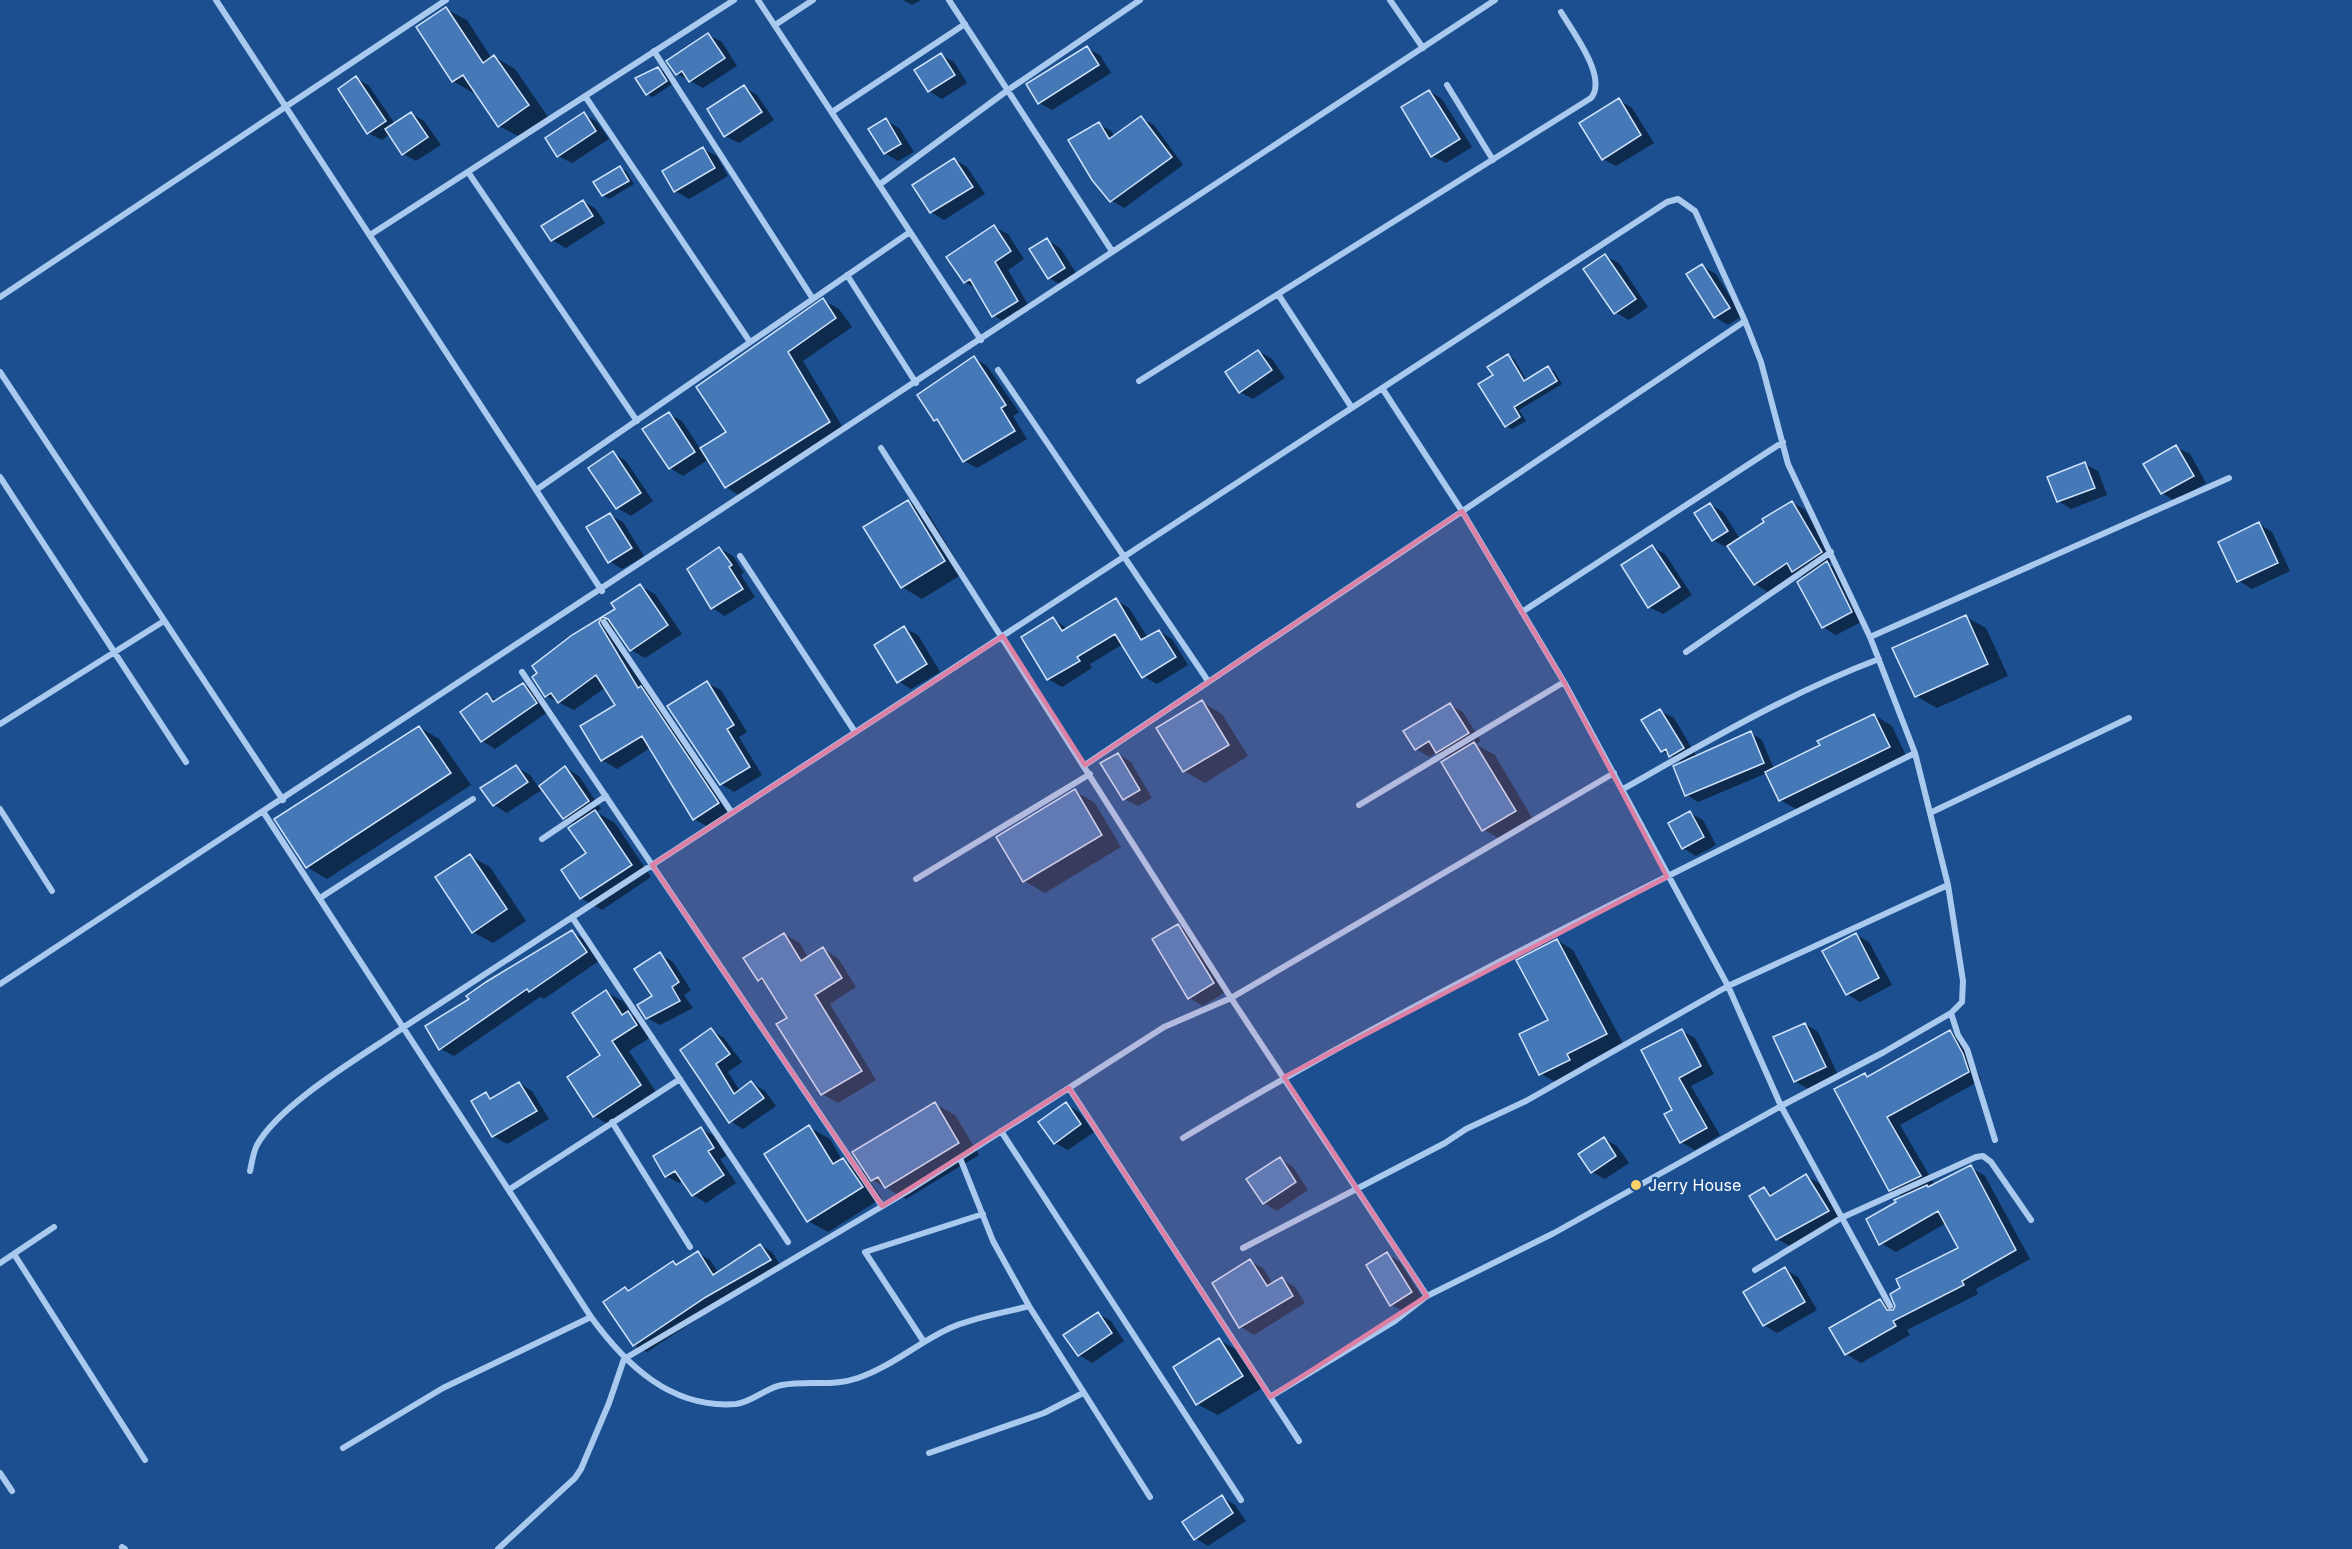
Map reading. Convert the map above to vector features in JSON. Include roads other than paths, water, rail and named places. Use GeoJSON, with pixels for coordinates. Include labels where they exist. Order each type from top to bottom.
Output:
{"type":"FeatureCollection","features":[{"type":"Feature","properties":{"kind":"street"},"geometry":{"type":"LineString","coordinates":[[216,0],[602,591]]}},
{"type":"Feature","properties":{"kind":"street"},"geometry":{"type":"LineString","coordinates":[[0,297],[446,0]]}},
{"type":"Feature","properties":{"kind":"street"},"geometry":{"type":"LineString","coordinates":[[370,236],[734,0]]}},
{"type":"Feature","properties":{"kind":"street"},"geometry":{"type":"LineString","coordinates":[[758,0],[981,340]]}},
{"type":"Feature","properties":{"kind":"street"},"geometry":{"type":"LineString","coordinates":[[775,25],[813,0]]}},
{"type":"Feature","properties":{"kind":"street"},"geometry":{"type":"LineString","coordinates":[[950,0],[1112,251]]}},
{"type":"Feature","properties":{"kind":"street"},"geometry":{"type":"LineString","coordinates":[[879,184],[1008,90],[1140,0]]}},
{"type":"Feature","properties":{"kind":"street"},"geometry":{"type":"LineString","coordinates":[[1390,0],[1423,48]]}},
{"type":"Feature","properties":{"kind":"street"},"geometry":{"type":"LineString","coordinates":[[0,984],[602,591],[1112,251],[1495,0]]}},
{"type":"Feature","properties":{"kind":"street"},"geometry":{"type":"LineString","coordinates":[[1139,381],[1584,103],[1596,93],[1596,76],[1561,12]]}},
{"type":"Feature","properties":{"kind":"street"},"geometry":{"type":"LineString","coordinates":[[832,112],[965,24]]}},
{"type":"Feature","properties":{"kind":"street"},"geometry":{"type":"LineString","coordinates":[[654,51],[813,299]]}},
{"type":"Feature","properties":{"kind":"street"},"geometry":{"type":"LineString","coordinates":[[1447,85],[1493,159]]}},
{"type":"Feature","properties":{"kind":"street"},"geometry":{"type":"LineString","coordinates":[[585,96],[750,342]]}},
{"type":"Feature","properties":{"kind":"street"},"geometry":{"type":"LineString","coordinates":[[468,172],[637,421]]}},
{"type":"Feature","properties":{"kind":"street"},"geometry":{"type":"LineString","coordinates":[[250,1171],[255,1150],[261,1139],[292,1105],[404,1027],[1667,202],[1678,199],[1695,211],[1745,321],[1761,362],[1796,482],[1870,638],[1915,753],[1932,812],[1948,885],[1964,994],[1962,1002],[1951,1013],[1554,1233],[1427,1296],[1395,1321],[1270,1397]]}},
{"type":"Feature","properties":{"kind":"street"},"geometry":{"type":"LineString","coordinates":[[536,490],[910,232]]}},
{"type":"Feature","properties":{"kind":"street"},"geometry":{"type":"LineString","coordinates":[[848,275],[916,382]]}},
{"type":"Feature","properties":{"kind":"street"},"geometry":{"type":"LineString","coordinates":[[1278,294],[1352,408]]}},
{"type":"Feature","properties":{"kind":"street"},"geometry":{"type":"LineString","coordinates":[[1085,765],[1745,321]]}},
{"type":"Feature","properties":{"kind":"street"},"geometry":{"type":"LineString","coordinates":[[998,370],[1208,681]]}},
{"type":"Feature","properties":{"kind":"street"},"geometry":{"type":"LineString","coordinates":[[0,372],[283,800]]}},
{"type":"Feature","properties":{"kind":"street"},"geometry":{"type":"LineString","coordinates":[[1382,388],[1462,511],[1564,681],[1623,789],[1667,877],[1728,986],[1781,1106],[1890,1306]]}},
{"type":"Feature","properties":{"kind":"street"},"geometry":{"type":"LineString","coordinates":[[1522,612],[1783,442]]}},
{"type":"Feature","properties":{"kind":"street"},"geometry":{"type":"LineString","coordinates":[[882,448],[1232,998],[1427,1296]]}},
{"type":"Feature","properties":{"kind":"street"},"geometry":{"type":"LineString","coordinates":[[0,477],[186,762]]}},
{"type":"Feature","properties":{"kind":"street"},"geometry":{"type":"LineString","coordinates":[[1870,638],[2229,478]]}},
{"type":"Feature","properties":{"kind":"street"},"geometry":{"type":"LineString","coordinates":[[1686,652],[1831,552]]}},
{"type":"Feature","properties":{"kind":"street"},"geometry":{"type":"LineString","coordinates":[[740,556],[855,732]]}},
{"type":"Feature","properties":{"kind":"street"},"geometry":{"type":"LineString","coordinates":[[0,724],[164,621]]}},
{"type":"Feature","properties":{"kind":"street"},"geometry":{"type":"LineString","coordinates":[[604,622],[732,813]]}},
{"type":"Feature","properties":{"kind":"street"},"geometry":{"type":"LineString","coordinates":[[1623,789],[1710,739],[1800,693],[1879,659]]}},
{"type":"Feature","properties":{"kind":"street"},"geometry":{"type":"LineString","coordinates":[[522,672],[882,1206]]}},
{"type":"Feature","properties":{"kind":"street"},"geometry":{"type":"LineString","coordinates":[[1359,805],[1564,681]]}},
{"type":"Feature","properties":{"kind":"street"},"geometry":{"type":"LineString","coordinates":[[1932,812],[2129,718]]}},
{"type":"Feature","properties":{"kind":"street"},"geometry":{"type":"LineString","coordinates":[[1184,1138],[1284,1077],[1522,950],[1915,753]]}},
{"type":"Feature","properties":{"kind":"street"},"geometry":{"type":"LineString","coordinates":[[498,1549],[575,1478],[609,1403],[624,1359],[882,1206],[1164,1027],[1232,998],[1614,773]]}},
{"type":"Feature","properties":{"kind":"street"},"geometry":{"type":"LineString","coordinates":[[916,879],[1090,774]]}},
{"type":"Feature","properties":{"kind":"street"},"geometry":{"type":"LineString","coordinates":[[542,839],[606,796]]}},
{"type":"Feature","properties":{"kind":"street"},"geometry":{"type":"LineString","coordinates":[[320,898],[473,800]]}},
{"type":"Feature","properties":{"kind":"street"},"geometry":{"type":"LineString","coordinates":[[0,809],[52,891]]}},
{"type":"Feature","properties":{"kind":"street"},"geometry":{"type":"LineString","coordinates":[[264,813],[591,1317],[624,1359],[644,1376],[674,1393],[700,1402],[737,1404],[779,1385],[831,1384],[861,1377],[957,1325],[1029,1306]]}},
{"type":"Feature","properties":{"kind":"street"},"geometry":{"type":"LineString","coordinates":[[1243,1248],[1356,1187],[1526,1101],[1728,986],[1948,885]]}},
{"type":"Feature","properties":{"kind":"street"},"geometry":{"type":"LineString","coordinates":[[572,917],[788,1242]]}},
{"type":"Feature","properties":{"kind":"street"},"geometry":{"type":"LineString","coordinates":[[1951,1013],[1958,1035],[1967,1049],[1995,1140]]}},
{"type":"Feature","properties":{"kind":"street"},"geometry":{"type":"LineString","coordinates":[[510,1189],[680,1079]]}},
{"type":"Feature","properties":{"kind":"street"},"geometry":{"type":"LineString","coordinates":[[1069,1088],[1299,1441]]}},
{"type":"Feature","properties":{"kind":"street"},"geometry":{"type":"LineString","coordinates":[[612,1122],[690,1246]]}},
{"type":"Feature","properties":{"kind":"street"},"geometry":{"type":"LineString","coordinates":[[1001,1131],[1241,1500]]}},
{"type":"Feature","properties":{"kind":"street"},"geometry":{"type":"LineString","coordinates":[[1755,1270],[1841,1218],[1980,1156],[1991,1162],[2031,1220]]}},
{"type":"Feature","properties":{"kind":"street"},"geometry":{"type":"LineString","coordinates":[[960,1158],[993,1241],[1029,1306],[1150,1497]]}},
{"type":"Feature","properties":{"kind":"street"},"geometry":{"type":"LineString","coordinates":[[924,1342],[865,1252],[983,1214]]}},
{"type":"Feature","properties":{"kind":"street"},"geometry":{"type":"LineString","coordinates":[[0,1263],[54,1227]]}},
{"type":"Feature","properties":{"kind":"street"},"geometry":{"type":"LineString","coordinates":[[14,1254],[145,1460]]}},
{"type":"Feature","properties":{"kind":"street"},"geometry":{"type":"LineString","coordinates":[[343,1448],[443,1388],[591,1317]]}},
{"type":"Feature","properties":{"kind":"street"},"geometry":{"type":"LineString","coordinates":[[929,1453],[1044,1413],[1083,1393]]}},
{"type":"Feature","properties":{"kind":"street"},"geometry":{"type":"LineString","coordinates":[[0,1473],[12,1491]]}},
{"type":"Feature","properties":{"kind":"place","name":"Jerry House"},"geometry":{"type":"Point","coordinates":[1636,1185]}}]}
